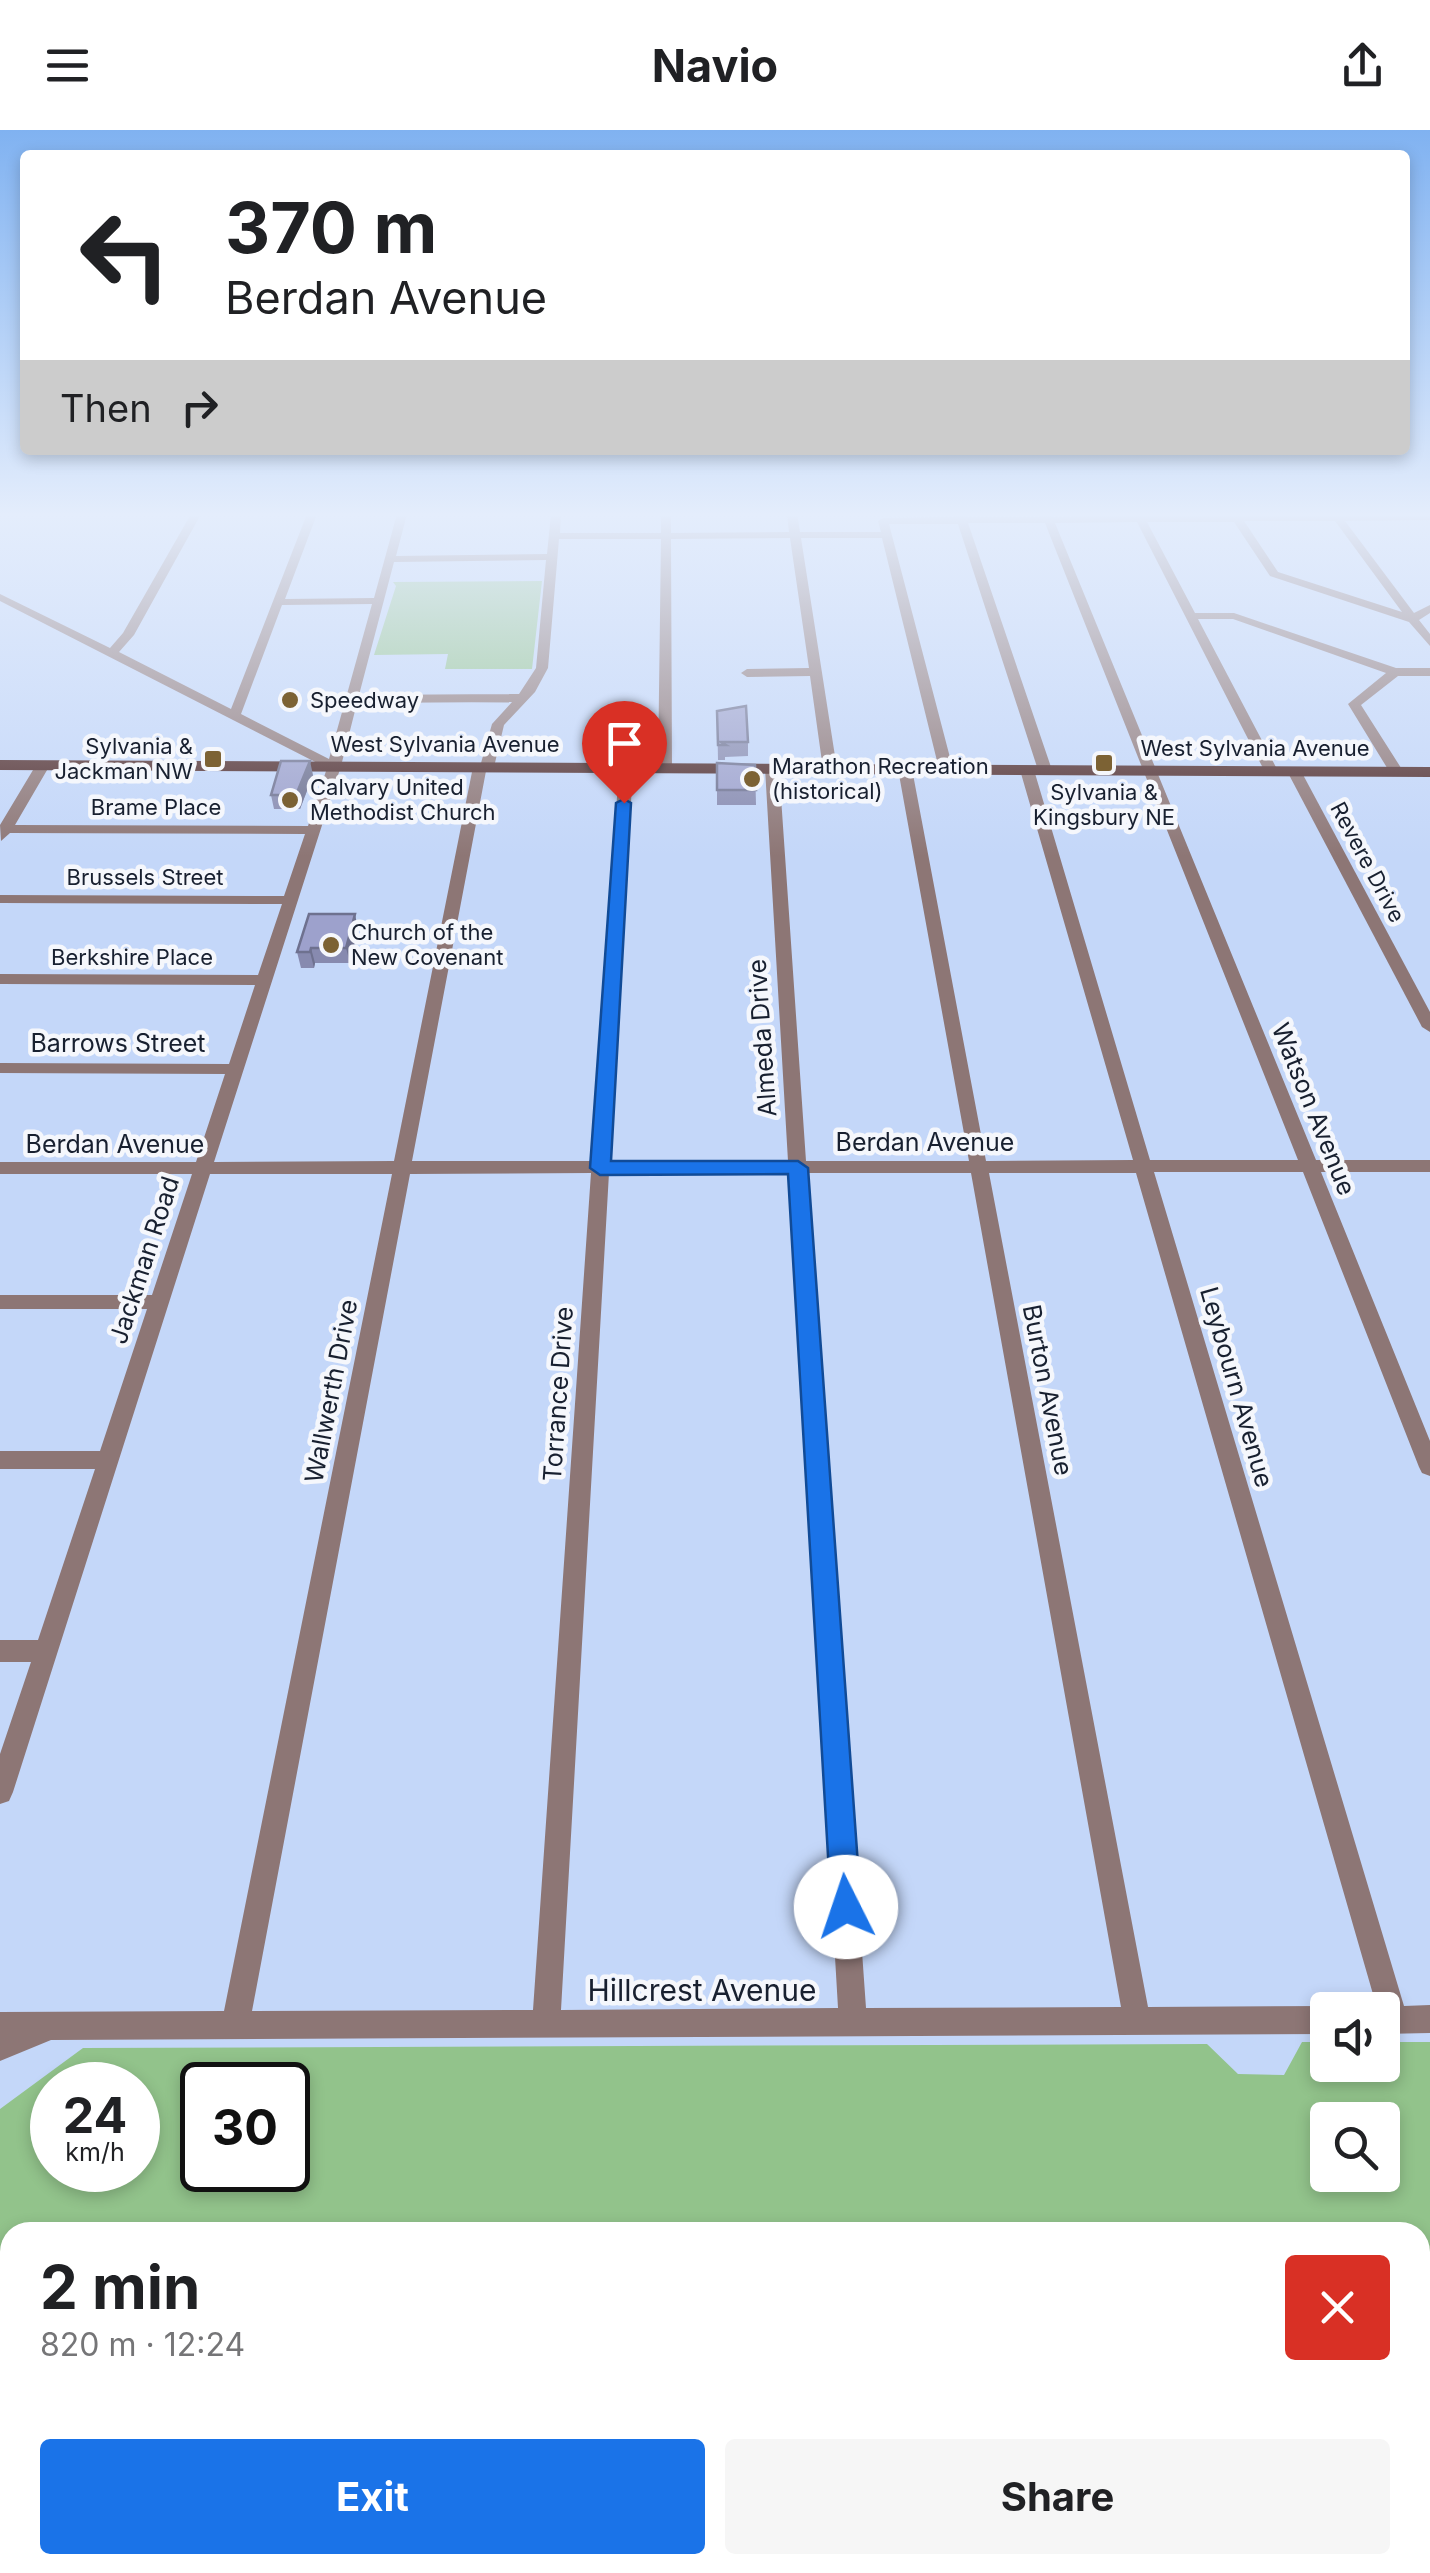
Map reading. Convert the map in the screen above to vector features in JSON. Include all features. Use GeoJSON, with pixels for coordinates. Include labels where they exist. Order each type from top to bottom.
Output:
{"type":"FeatureCollection","features":[{"type":"Feature","properties":{"kind":"main road","name":"West Sylvania Avenue"},"geometry":{"type":"LineString","coordinates":[[0,765],[1430,772]]}},
{"type":"Feature","properties":{"kind":"street"},"geometry":{"type":"LineString","coordinates":[[62,628],[334,766]]}},
{"type":"Feature","properties":{"kind":"street"},"geometry":{"type":"LineString","coordinates":[[112,653],[132,628]]}},
{"type":"Feature","properties":{"kind":"street"},"geometry":{"type":"LineString","coordinates":[[235,714],[268,628]]}},
{"type":"Feature","properties":{"kind":"street","name":"Jackman Road"},"geometry":{"type":"LineString","coordinates":[[0,1792],[334,766],[371,628]]}},
{"type":"Feature","properties":{"kind":"street","name":"Wallwerth Drive"},"geometry":{"type":"LineString","coordinates":[[236,2025],[483,767],[496,729],[542,668],[546,628]]}},
{"type":"Feature","properties":{"kind":"street"},"geometry":{"type":"LineString","coordinates":[[665,768],[666,628]]}},
{"type":"Feature","properties":{"kind":"street"},"geometry":{"type":"LineString","coordinates":[[809,628],[830,769]]}},
{"type":"Feature","properties":{"kind":"street"},"geometry":{"type":"LineString","coordinates":[[910,628],[946,769]]}},
{"type":"Feature","properties":{"kind":"street","name":"Leybourn Avenue"},"geometry":{"type":"LineString","coordinates":[[994,628],[1380,1992]]}},
{"type":"Feature","properties":{"kind":"street","name":"Watson Avenue"},"geometry":{"type":"LineString","coordinates":[[1093,628],[1430,1468]]}},
{"type":"Feature","properties":{"kind":"street"},"geometry":{"type":"LineString","coordinates":[[1197,628],[1271,771]]}},
{"type":"Feature","properties":{"kind":"street"},"geometry":{"type":"LineString","coordinates":[[1269,628],[1395,672],[1430,672]]}},
{"type":"Feature","properties":{"kind":"street"},"geometry":{"type":"LineString","coordinates":[[747,673],[815,672]]}},
{"type":"Feature","properties":{"kind":"street"},"geometry":{"type":"LineString","coordinates":[[1395,672],[1354,704],[1396,772]]}},
{"type":"Feature","properties":{"kind":"street"},"geometry":{"type":"LineString","coordinates":[[352,699],[522,698]]}},
{"type":"Feature","properties":{"kind":"street"},"geometry":{"type":"LineString","coordinates":[[2,832],[43,765]]}},
{"type":"Feature","properties":{"kind":"street","name":"Torrance Drive"},"geometry":{"type":"LineString","coordinates":[[546,2024],[626,768]]}},
{"type":"Feature","properties":{"kind":"street","name":"Almeda Drive"},"geometry":{"type":"LineString","coordinates":[[772,768],[853,2022]]}},
{"type":"Feature","properties":{"kind":"street","name":"Burton Avenue"},"geometry":{"type":"LineString","coordinates":[[905,769],[1137,2020]]}},
{"type":"Feature","properties":{"kind":"street","name":"Revere Drive"},"geometry":{"type":"LineString","coordinates":[[1294,771],[1430,1027]]}},
{"type":"Feature","properties":{"kind":"street","name":"Brame Place"},"geometry":{"type":"LineString","coordinates":[[2,832],[313,830]]}},
{"type":"Feature","properties":{"kind":"street","name":"Brussels Street"},"geometry":{"type":"LineString","coordinates":[[0,899],[290,900]]}},
{"type":"Feature","properties":{"kind":"street","name":"Berkshire Place"},"geometry":{"type":"LineString","coordinates":[[0,978],[264,980]]}},
{"type":"Feature","properties":{"kind":"street","name":"Barrows Street"},"geometry":{"type":"LineString","coordinates":[[0,1068],[235,1069]]}},
{"type":"Feature","properties":{"kind":"street","name":"Berdan Avenue"},"geometry":{"type":"LineString","coordinates":[[0,1168],[1430,1166]]}},
{"type":"Feature","properties":{"kind":"street"},"geometry":{"type":"LineString","coordinates":[[0,1302],[159,1302]]}},
{"type":"Feature","properties":{"kind":"street"},"geometry":{"type":"LineString","coordinates":[[0,1460],[108,1460]]}},
{"type":"Feature","properties":{"kind":"street"},"geometry":{"type":"LineString","coordinates":[[0,1650],[46,1651]]}},
{"type":"Feature","properties":{"kind":"street"},"geometry":{"type":"LineString","coordinates":[[1400,2020],[1430,2019]]}},
{"type":"Feature","properties":{"kind":"street","name":"Hillcrest Avenue"},"geometry":{"type":"LineString","coordinates":[[0,2026],[1310,2020]]}},
{"type":"Feature","properties":{"kind":"street","name":"Hillcrest Avenue"},"geometry":{"type":"LineString","coordinates":[[0,2047],[30,2035],[78,2026]]}},
{"type":"Feature","properties":{"kind":"green space"},"geometry":{"type":"Polygon","coordinates":[[[383,628],[537,628],[532,669],[445,669],[448,654],[374,655],[383,628]]]}},
{"type":"Feature","properties":{"kind":"green space"},"geometry":{"type":"Polygon","coordinates":[[[1302,2042],[1310,2042],[1310,2082],[1400,2082],[1400,2042],[1430,2042],[1430,2222],[0,2222],[0,2109],[30,2087],[30,2192],[160,2192],[160,2062],[64,2062],[83,2048],[1207,2044],[1238,2074],[1284,2075],[1302,2042]]]}},
{"type":"Feature","properties":{"kind":"building"},"geometry":{"type":"Polygon","coordinates":[[[746,706],[748,742],[718,745],[717,711],[746,706]]]}},
{"type":"Feature","properties":{"kind":"building"},"geometry":{"type":"Polygon","coordinates":[[[281,761],[310,761],[296,795],[271,795],[281,761]]]}},
{"type":"Feature","properties":{"kind":"building"},"geometry":{"type":"Polygon","coordinates":[[[717,763],[755,765],[756,790],[717,790],[717,763]]]}},
{"type":"Feature","properties":{"kind":"building"},"geometry":{"type":"Polygon","coordinates":[[[309,914],[355,914],[346,948],[297,952],[309,914]]]}},
{"type":"Feature","properties":{"kind":"place","name":"Speedway"},"geometry":{"type":"Point","coordinates":[290,700]}},
{"type":"Feature","properties":{"kind":"place","name":"Sylvania & Jackman NW"},"geometry":{"type":"Point","coordinates":[213,759]}},
{"type":"Feature","properties":{"kind":"place","name":"Sylvania & Kingsbury NE"},"geometry":{"type":"Point","coordinates":[1104,763]}},
{"type":"Feature","properties":{"kind":"place","name":"Marathon Recreation (historical)"},"geometry":{"type":"Point","coordinates":[752,779]}},
{"type":"Feature","properties":{"kind":"place","name":"Calvary United Methodist Church"},"geometry":{"type":"Point","coordinates":[290,800]}},
{"type":"Feature","properties":{"kind":"place","name":"Church of the New Covenant"},"geometry":{"type":"Point","coordinates":[331,945]}},
{"type":"Feature","properties":{"kind":"route"},"geometry":{"type":"LineString","coordinates":[[624,803],[600,1168],[798,1168],[846,1907]]}}]}
